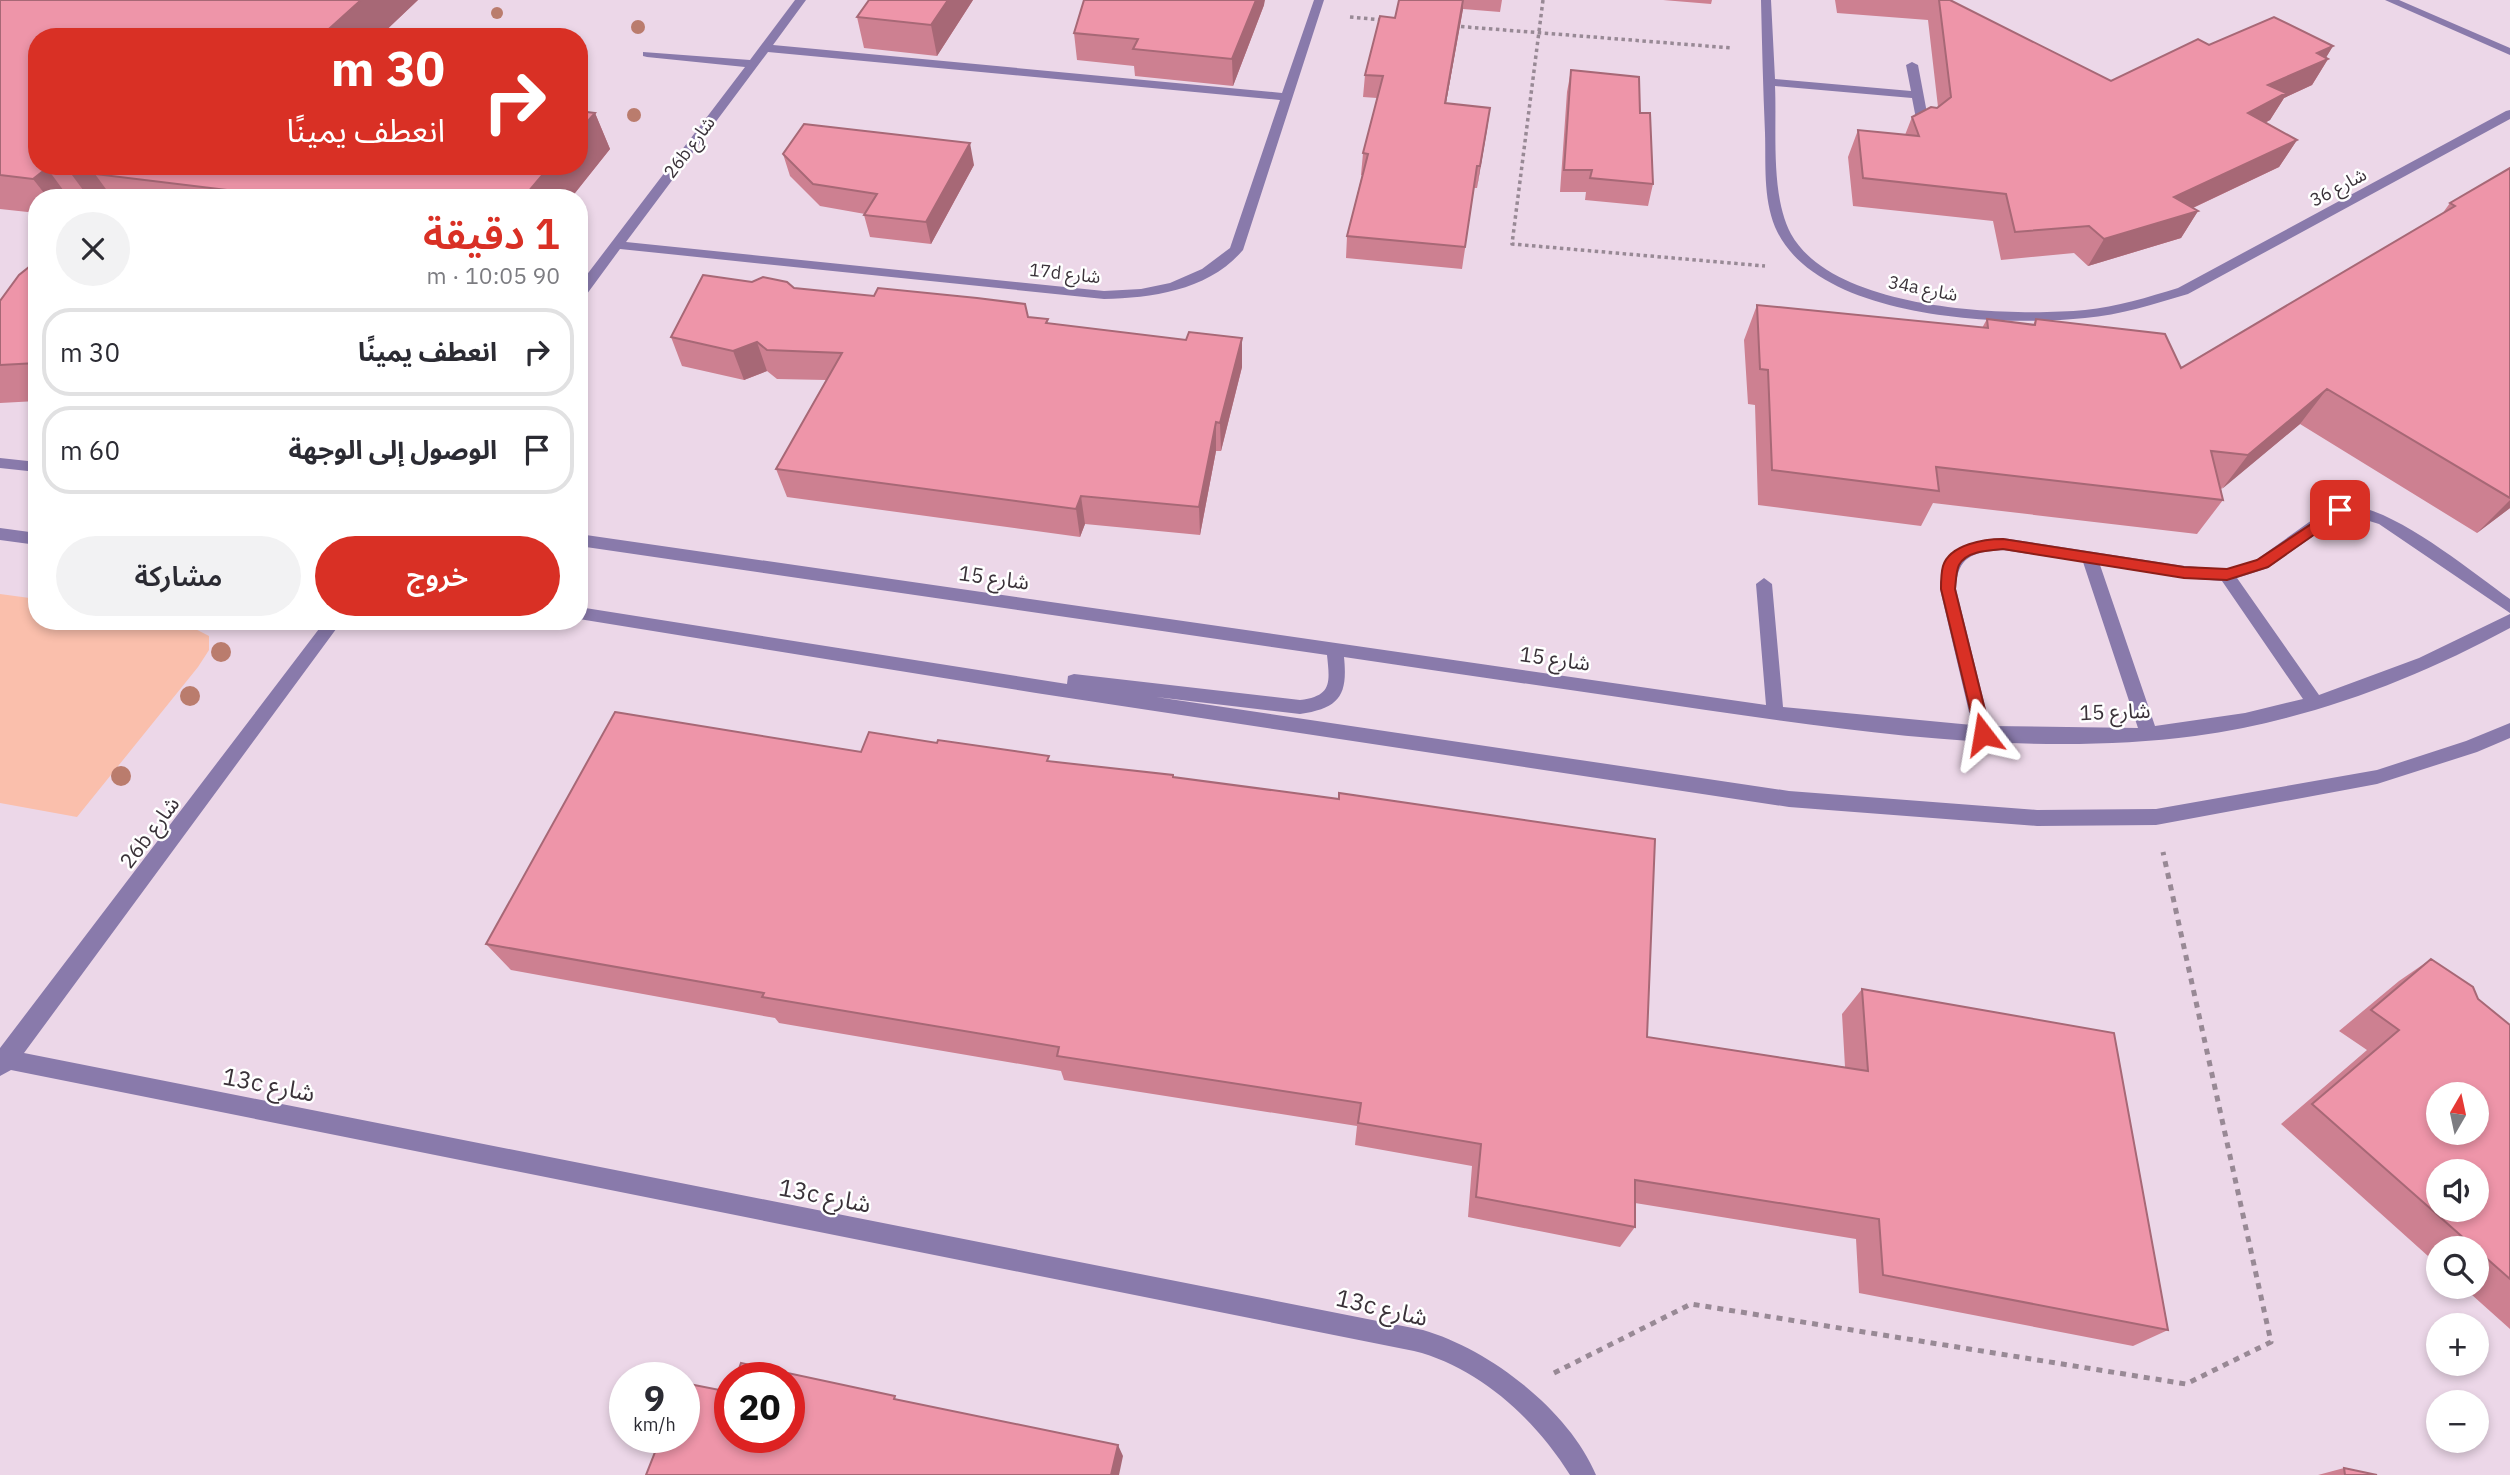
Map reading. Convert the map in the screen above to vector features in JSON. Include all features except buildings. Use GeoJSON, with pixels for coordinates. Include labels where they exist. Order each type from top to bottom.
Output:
{"type":"FeatureCollection","features":[{"type":"Feature","properties":{"kind":"street","name":"26b شارع"},"geometry":{"type":"LineString","coordinates":[[588,283],[801,0]]}},
{"type":"Feature","properties":{"kind":"street"},"geometry":{"type":"LineString","coordinates":[[1302,0],[1317,5]]}},
{"type":"Feature","properties":{"kind":"street","name":"34a شارع"},"geometry":{"type":"LineString","coordinates":[[1766,0],[1773,197],[1778,222],[1794,247],[1822,271],[1860,291],[1904,305],[1966,314],[2027,317],[2085,314],[2137,305],[2183,291]]}},
{"type":"Feature","properties":{"kind":"street"},"geometry":{"type":"LineString","coordinates":[[2390,0],[2510,52]]}},
{"type":"Feature","properties":{"kind":"street","name":"17d شارع"},"geometry":{"type":"LineString","coordinates":[[617,245],[1104,295],[1136,295],[1167,290],[1196,280],[1219,267],[1236,250],[1317,5]]}},
{"type":"Feature","properties":{"kind":"street"},"geometry":{"type":"LineString","coordinates":[[764,48],[1285,97]]}},
{"type":"Feature","properties":{"kind":"street"},"geometry":{"type":"LineString","coordinates":[[647,54],[751,64]]}},
{"type":"Feature","properties":{"kind":"street"},"geometry":{"type":"LineString","coordinates":[[1912,65],[1924,129]]}},
{"type":"Feature","properties":{"kind":"street"},"geometry":{"type":"LineString","coordinates":[[1769,82],[1917,95]]}},
{"type":"Feature","properties":{"kind":"street","name":"شارع 36"},"geometry":{"type":"LineString","coordinates":[[2183,291],[2510,114]]}},
{"type":"Feature","properties":{"kind":"street"},"geometry":{"type":"LineString","coordinates":[[0,463],[28,466]]}},
{"type":"Feature","properties":{"kind":"street"},"geometry":{"type":"LineString","coordinates":[[1983,734],[1948,589],[1951,564],[1959,555],[1986,544],[2003,544],[2184,572],[2227,575],[2262,564],[2331,514],[2340,510],[2354,510],[2384,520],[2510,607]]}},
{"type":"Feature","properties":{"kind":"street"},"geometry":{"type":"LineString","coordinates":[[0,534],[28,538]]}},
{"type":"Feature","properties":{"kind":"street","name":"شارع 15"},"geometry":{"type":"LineString","coordinates":[[588,541],[1775,713],[1913,730],[1983,734],[2149,734],[2251,718],[2315,703],[2392,679],[2458,649],[2510,620]]}},
{"type":"Feature","properties":{"kind":"street"},"geometry":{"type":"LineString","coordinates":[[2089,557],[2149,734]]}},
{"type":"Feature","properties":{"kind":"street"},"geometry":{"type":"LineString","coordinates":[[2227,575],[2315,703]]}},
{"type":"Feature","properties":{"kind":"street"},"geometry":{"type":"LineString","coordinates":[[1764,584],[1775,713]]}},
{"type":"Feature","properties":{"kind":"street"},"geometry":{"type":"LineString","coordinates":[[588,614],[1036,686],[1789,799],[2037,818],[2156,817],[2377,777],[2471,747],[2510,730]]}},
{"type":"Feature","properties":{"kind":"street","name":"26b شارع"},"geometry":{"type":"LineString","coordinates":[[2,1062],[327,630]]}},
{"type":"Feature","properties":{"kind":"street"},"geometry":{"type":"LineString","coordinates":[[1036,686],[1077,680],[1300,707],[1316,706],[1330,699],[1338,688],[1335,649]]}},
{"type":"Feature","properties":{"kind":"street","name":"13c شارع"},"geometry":{"type":"LineString","coordinates":[[2,1062],[1388,1333],[1454,1353],[1516,1392],[1568,1447],[1584,1475]]}},
{"type":"Feature","properties":{"kind":"path"},"geometry":{"type":"LineString","coordinates":[[1543,0],[1512,244],[1822,271]]}},
{"type":"Feature","properties":{"kind":"path"},"geometry":{"type":"LineString","coordinates":[[1317,5],[1394,21]]}},
{"type":"Feature","properties":{"kind":"path"},"geometry":{"type":"LineString","coordinates":[[1446,25],[1768,51]]}},
{"type":"Feature","properties":{"kind":"path"},"geometry":{"type":"LineString","coordinates":[[1516,1392],[1691,1304],[2186,1384],[2271,1342],[2156,817]]}},
{"type":"Feature","properties":{"kind":"shaded area"},"geometry":{"type":"Polygon","coordinates":[[[0,594],[28,598],[28,630],[197,630],[209,636],[209,650],[198,667],[77,817],[0,803],[0,594]]]}},
{"type":"Feature","properties":{"kind":"route"},"geometry":{"type":"LineString","coordinates":[[1983,734],[1948,589],[1947,576],[1951,564],[1959,555],[1986,544],[2003,544],[2184,572],[2227,575],[2262,564],[2340,510]]}}]}
